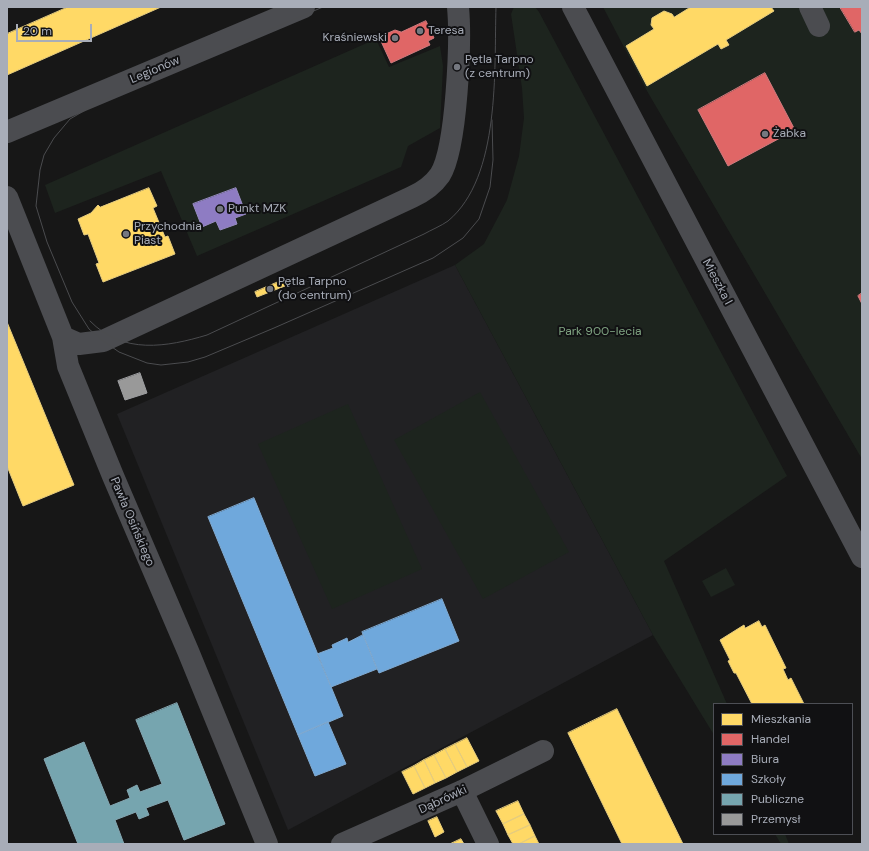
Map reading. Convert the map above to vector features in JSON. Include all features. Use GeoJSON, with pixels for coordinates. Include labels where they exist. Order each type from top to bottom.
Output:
{"type":"FeatureCollection","features":[{"type":"Feature","properties":{"kind":"street","name":"Legionów"},"geometry":{"type":"LineString","coordinates":[[7,132],[304,7]]}},
{"type":"Feature","properties":{"kind":"street"},"geometry":{"type":"LineString","coordinates":[[63,337],[79,344],[103,341],[412,197],[433,183],[441,173],[451,142],[459,22],[458,7]]}},
{"type":"Feature","properties":{"kind":"street","name":"Mieszka I"},"geometry":{"type":"LineString","coordinates":[[572,7],[862,556]]}},
{"type":"Feature","properties":{"kind":"street"},"geometry":{"type":"LineString","coordinates":[[810,7],[819,26]]}},
{"type":"Feature","properties":{"kind":"street","name":"Pawła Osińskiego"},"geometry":{"type":"LineString","coordinates":[[7,197],[63,337],[68,366],[188,651],[266,844]]}},
{"type":"Feature","properties":{"kind":"street","name":"Dąbrówki"},"geometry":{"type":"LineString","coordinates":[[342,844],[376,838],[462,791],[543,751]]}},
{"type":"Feature","properties":{"kind":"street"},"geometry":{"type":"LineString","coordinates":[[462,791],[488,844]]}},
{"type":"Feature","properties":{"kind":"shaded area"},"geometry":{"type":"Polygon","coordinates":[[[455,265],[653,635],[288,830],[117,414],[455,265]]]}},
{"type":"Feature","properties":{"kind":"green space","name":"Park 900-lecia"},"geometry":{"type":"Polygon","coordinates":[[[514,7],[535,7],[539,12],[787,476],[664,561],[727,703],[713,703],[713,733],[653,635],[455,265],[484,244],[507,200],[519,156],[524,118],[522,88],[511,14],[514,7]]]}},
{"type":"Feature","properties":{"kind":"green space"},"geometry":{"type":"Polygon","coordinates":[[[603,7],[862,7],[862,459],[647,91],[603,7]]]}},
{"type":"Feature","properties":{"kind":"green space"},"geometry":{"type":"Polygon","coordinates":[[[376,39],[389,67],[440,46],[443,66],[440,128],[408,146],[401,167],[197,256],[161,171],[55,213],[45,185],[376,39]]]}},
{"type":"Feature","properties":{"kind":"green space"},"geometry":{"type":"Polygon","coordinates":[[[480,392],[569,552],[483,599],[394,440],[480,392]]]}},
{"type":"Feature","properties":{"kind":"green space"},"geometry":{"type":"Polygon","coordinates":[[[348,404],[422,569],[332,609],[258,444],[348,404]]]}},
{"type":"Feature","properties":{"kind":"green space"},"geometry":{"type":"Polygon","coordinates":[[[726,568],[735,585],[711,597],[702,581],[726,568]]]}},
{"type":"Feature","properties":{"kind":"green space"},"geometry":{"type":"Polygon","coordinates":[[[776,835],[785,835],[789,844],[781,844],[776,835]]]}},
{"type":"Feature","properties":{"kind":"building: Mieszkania"},"geometry":{"type":"Polygon","coordinates":[[[68,7],[161,7],[7,75],[7,34],[68,7]]]}},
{"type":"Feature","properties":{"kind":"building: Mieszkania"},"geometry":{"type":"Polygon","coordinates":[[[691,7],[771,7],[774,11],[726,40],[729,45],[721,49],[718,44],[647,86],[626,46],[654,29],[651,25],[652,18],[664,11],[672,14],[674,17],[691,7]]]}},
{"type":"Feature","properties":{"kind":"building: Mieszkania","name":"Przychodnia Piast"},"geometry":{"type":"Polygon","coordinates":[[[149,188],[157,206],[153,208],[165,237],[168,236],[175,254],[103,282],[96,264],[99,263],[88,234],[84,235],[78,219],[91,213],[98,205],[100,207],[149,188]]]}},
{"type":"Feature","properties":{"kind":"building: Mieszkania","name":"Pętla Tarpno (do centrum)"},"geometry":{"type":"Polygon","coordinates":[[[283,280],[285,286],[257,297],[255,292],[283,280]]]}},
{"type":"Feature","properties":{"kind":"building: Mieszkania"},"geometry":{"type":"Polygon","coordinates":[[[7,322],[74,485],[23,506],[7,466],[7,322]]]}},
{"type":"Feature","properties":{"kind":"building: Mieszkania"},"geometry":{"type":"Polygon","coordinates":[[[759,621],[762,627],[765,625],[786,668],[783,669],[788,680],[791,678],[804,703],[751,703],[728,661],[730,660],[720,640],[744,625],[745,628],[759,621]]]}},
{"type":"Feature","properties":{"kind":"building: Mieszkania"},"geometry":{"type":"Polygon","coordinates":[[[617,709],[683,844],[622,844],[568,733],[617,709]]]}},
{"type":"Feature","properties":{"kind":"building: Mieszkania"},"geometry":{"type":"Polygon","coordinates":[[[467,738],[479,761],[467,767],[455,744],[467,738]]]}},
{"type":"Feature","properties":{"kind":"building: Mieszkania"},"geometry":{"type":"Polygon","coordinates":[[[455,744],[467,767],[457,772],[445,749],[455,744]]]}},
{"type":"Feature","properties":{"kind":"building: Mieszkania"},"geometry":{"type":"Polygon","coordinates":[[[445,749],[457,772],[446,778],[434,755],[445,749]]]}},
{"type":"Feature","properties":{"kind":"building: Mieszkania"},"geometry":{"type":"Polygon","coordinates":[[[434,755],[446,778],[435,783],[424,760],[434,755]]]}},
{"type":"Feature","properties":{"kind":"building: Mieszkania"},"geometry":{"type":"Polygon","coordinates":[[[424,760],[435,783],[425,788],[414,766],[424,760]]]}},
{"type":"Feature","properties":{"kind":"building: Mieszkania"},"geometry":{"type":"Polygon","coordinates":[[[414,766],[425,788],[413,794],[402,772],[414,766]]]}},
{"type":"Feature","properties":{"kind":"building: Mieszkania"},"geometry":{"type":"Polygon","coordinates":[[[518,801],[524,814],[503,824],[496,811],[518,801]]]}},
{"type":"Feature","properties":{"kind":"building: Mieszkania"},"geometry":{"type":"Polygon","coordinates":[[[524,814],[530,825],[508,835],[503,824],[524,814]]]}},
{"type":"Feature","properties":{"kind":"building: Mieszkania"},"geometry":{"type":"Polygon","coordinates":[[[437,817],[444,832],[435,837],[428,821],[437,817]]]}},
{"type":"Feature","properties":{"kind":"building: Mieszkania"},"geometry":{"type":"Polygon","coordinates":[[[530,825],[535,836],[519,844],[513,844],[508,835],[530,825]]]}},
{"type":"Feature","properties":{"kind":"building: Mieszkania"},"geometry":{"type":"Polygon","coordinates":[[[535,836],[539,844],[519,844],[535,836]]]}},
{"type":"Feature","properties":{"kind":"building: Mieszkania"},"geometry":{"type":"Polygon","coordinates":[[[461,839],[464,844],[450,844],[461,839]]]}},
{"type":"Feature","properties":{"kind":"building: Handel"},"geometry":{"type":"Polygon","coordinates":[[[840,7],[862,7],[862,34],[859,30],[855,32],[840,7]]]}},
{"type":"Feature","properties":{"kind":"building: Handel"},"geometry":{"type":"Polygon","coordinates":[[[426,21],[434,38],[428,41],[430,45],[391,63],[379,37],[395,30],[401,32],[426,21]]]}},
{"type":"Feature","properties":{"kind":"building: Handel"},"geometry":{"type":"Polygon","coordinates":[[[765,73],[795,130],[728,166],[698,110],[765,73]]]}},
{"type":"Feature","properties":{"kind":"building: Handel"},"geometry":{"type":"Polygon","coordinates":[[[862,293],[862,304],[858,296],[862,293]]]}},
{"type":"Feature","properties":{"kind":"building: Biura","name":"Punkt MZK"},"geometry":{"type":"Polygon","coordinates":[[[236,188],[246,214],[235,218],[237,224],[220,230],[216,221],[202,227],[193,204],[236,188]]]}},
{"type":"Feature","properties":{"kind":"building: Szkoły"},"geometry":{"type":"Polygon","coordinates":[[[254,498],[343,716],[298,735],[208,517],[254,498]]]}},
{"type":"Feature","properties":{"kind":"building: Szkoły"},"geometry":{"type":"Polygon","coordinates":[[[442,599],[459,641],[379,673],[362,632],[442,599]]]}},
{"type":"Feature","properties":{"kind":"building: Szkoły"},"geometry":{"type":"Polygon","coordinates":[[[363,635],[377,669],[331,687],[317,654],[333,648],[332,645],[347,638],[348,642],[363,635]]]}},
{"type":"Feature","properties":{"kind":"building: Szkoły"},"geometry":{"type":"Polygon","coordinates":[[[328,722],[346,764],[315,776],[298,735],[328,722]]]}},
{"type":"Feature","properties":{"kind":"building: Publiczne"},"geometry":{"type":"Polygon","coordinates":[[[177,703],[225,824],[184,840],[168,800],[146,808],[149,815],[139,819],[136,812],[115,820],[124,844],[78,844],[44,759],[84,742],[110,806],[130,798],[127,790],[137,785],[140,792],[162,784],[136,720],[177,703]]]}},
{"type":"Feature","properties":{"kind":"building: Przemysł"},"geometry":{"type":"Polygon","coordinates":[[[140,373],[147,393],[125,400],[118,381],[140,373]]]}},
{"type":"Feature","properties":{"kind":"tram line"},"geometry":{"type":"LineString","coordinates":[[323,7],[101,101],[70,119],[54,138],[44,155],[40,170],[36,206],[47,242],[72,302],[89,329],[119,352],[147,363],[161,365],[188,362],[205,357],[433,258],[463,238],[479,219],[490,187],[493,160],[492,120]]}},
{"type":"Feature","properties":{"kind":"tram line"},"geometry":{"type":"LineString","coordinates":[[90,321],[103,332],[131,344],[161,345],[176,343],[207,335],[424,234],[448,221],[465,202],[478,178],[486,150],[494,90],[496,7]]}},
{"type":"Feature","properties":{"kind":"place","name":"Teresa"},"geometry":{"type":"Point","coordinates":[420,31]}},
{"type":"Feature","properties":{"kind":"place","name":"Kraśniewski"},"geometry":{"type":"Point","coordinates":[395,38]}},
{"type":"Feature","properties":{"kind":"place","name":"Pętla Tarpno (z centrum)"},"geometry":{"type":"Point","coordinates":[457,67]}},
{"type":"Feature","properties":{"kind":"place","name":"Żabka"},"geometry":{"type":"Point","coordinates":[765,134]}},
{"type":"Feature","properties":{"kind":"place","name":"Punkt MZK"},"geometry":{"type":"Point","coordinates":[220,209]}},
{"type":"Feature","properties":{"kind":"place","name":"Przychodnia Piast"},"geometry":{"type":"Point","coordinates":[126,234]}},
{"type":"Feature","properties":{"kind":"place","name":"Pętla Tarpno (do centrum)"},"geometry":{"type":"Point","coordinates":[270,289]}}]}
